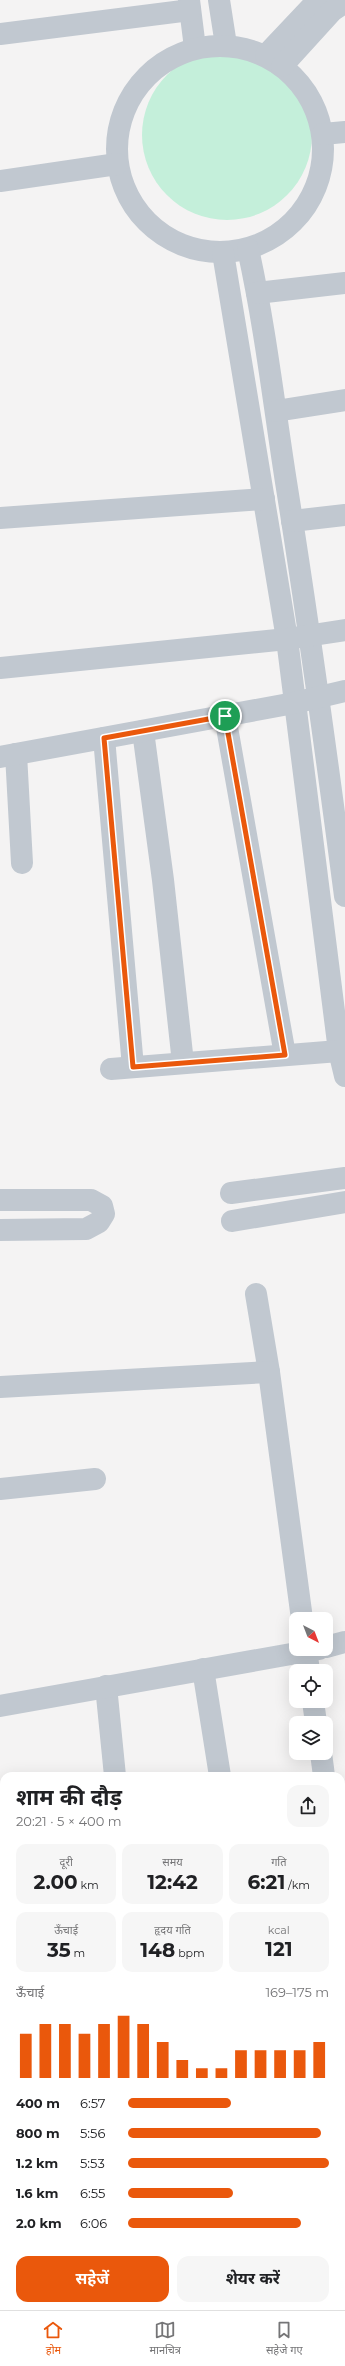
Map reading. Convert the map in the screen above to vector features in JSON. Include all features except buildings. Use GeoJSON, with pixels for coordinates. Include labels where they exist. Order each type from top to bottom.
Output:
{"type":"FeatureCollection","features":[{"type":"Feature","properties":{"kind":"street"},"geometry":{"type":"LineString","coordinates":[[219,0],[226,45]]}},
{"type":"Feature","properties":{"kind":"street"},"geometry":{"type":"LineString","coordinates":[[274,61],[318,0]]}},
{"type":"Feature","properties":{"kind":"street"},"geometry":{"type":"LineString","coordinates":[[274,61],[332,11],[345,2]]}},
{"type":"Feature","properties":{"kind":"street"},"geometry":{"type":"LineString","coordinates":[[0,34],[190,5],[195,48]]}},
{"type":"Feature","properties":{"kind":"street"},"geometry":{"type":"LineString","coordinates":[[226,45],[244,48],[274,61],[302,85],[315,108],[323,134],[322,164],[314,192],[298,217],[275,237],[248,249],[214,253],[179,245],[149,226],[128,198],[117,164],[117,134],[126,104],[143,79],[167,60],[195,48],[226,45]]}},
{"type":"Feature","properties":{"kind":"street"},"geometry":{"type":"LineString","coordinates":[[323,134],[345,132]]}},
{"type":"Feature","properties":{"kind":"street"},"geometry":{"type":"LineString","coordinates":[[0,181],[117,164]]}},
{"type":"Feature","properties":{"kind":"street"},"geometry":{"type":"LineString","coordinates":[[248,249],[257,293],[276,410],[319,696],[345,896]]}},
{"type":"Feature","properties":{"kind":"street"},"geometry":{"type":"LineString","coordinates":[[223,252],[287,639],[339,1051],[345,1076]]}},
{"type":"Feature","properties":{"kind":"street"},"geometry":{"type":"LineString","coordinates":[[257,293],[345,283]]}},
{"type":"Feature","properties":{"kind":"street"},"geometry":{"type":"LineString","coordinates":[[276,410],[345,400]]}},
{"type":"Feature","properties":{"kind":"street"},"geometry":{"type":"LineString","coordinates":[[0,518],[264,499]]}},
{"type":"Feature","properties":{"kind":"street"},"geometry":{"type":"LineString","coordinates":[[292,521],[345,515]]}},
{"type":"Feature","properties":{"kind":"street"},"geometry":{"type":"LineString","coordinates":[[0,668],[287,639],[345,630]]}},
{"type":"Feature","properties":{"kind":"street"},"geometry":{"type":"LineString","coordinates":[[22,863],[8,756],[294,703],[345,691]]}},
{"type":"Feature","properties":{"kind":"street"},"geometry":{"type":"LineString","coordinates":[[225,716],[285,1055]]}},
{"type":"Feature","properties":{"kind":"street"},"geometry":{"type":"LineString","coordinates":[[142,731],[162,880],[183,1063]]}},
{"type":"Feature","properties":{"kind":"street"},"geometry":{"type":"LineString","coordinates":[[104,738],[133,1067]]}},
{"type":"Feature","properties":{"kind":"street"},"geometry":{"type":"LineString","coordinates":[[111,1069],[339,1051]]}},
{"type":"Feature","properties":{"kind":"street"},"geometry":{"type":"LineString","coordinates":[[231,1193],[345,1178]]}},
{"type":"Feature","properties":{"kind":"street"},"geometry":{"type":"LineString","coordinates":[[0,1200],[91,1200],[102,1206],[104,1214],[99,1222],[86,1229],[0,1230]]}},
{"type":"Feature","properties":{"kind":"street"},"geometry":{"type":"LineString","coordinates":[[232,1221],[345,1202]]}},
{"type":"Feature","properties":{"kind":"street"},"geometry":{"type":"LineString","coordinates":[[256,1294],[269,1372],[301,1612]]}},
{"type":"Feature","properties":{"kind":"street"},"geometry":{"type":"LineString","coordinates":[[0,1387],[269,1372]]}},
{"type":"Feature","properties":{"kind":"street"},"geometry":{"type":"LineString","coordinates":[[0,1489],[95,1479]]}},
{"type":"Feature","properties":{"kind":"street"},"geometry":{"type":"LineString","coordinates":[[333,1646],[345,1642]]}},
{"type":"Feature","properties":{"kind":"street"},"geometry":{"type":"LineString","coordinates":[[0,1706],[203,1669],[298,1656]]}},
{"type":"Feature","properties":{"kind":"street"},"geometry":{"type":"LineString","coordinates":[[203,1669],[219,1772]]}},
{"type":"Feature","properties":{"kind":"street"},"geometry":{"type":"LineString","coordinates":[[106,1686],[114,1772]]}},
{"type":"Feature","properties":{"kind":"street"},"geometry":{"type":"LineString","coordinates":[[321,1760],[323,1772]]}},
{"type":"Feature","properties":{"kind":"green space"},"geometry":{"type":"Polygon","coordinates":[[[219,50],[235,50],[260,56],[281,69],[293,81],[306,102],[309,110],[312,135],[311,152],[306,168],[293,189],[281,201],[260,214],[252,217],[235,220],[219,220],[194,214],[173,201],[161,189],[148,168],[145,160],[142,143],[142,127],[148,102],[161,81],[173,69],[194,56],[202,53],[219,50]]]}},
{"type":"Feature","properties":{"kind":"route"},"geometry":{"type":"LineString","coordinates":[[225,716],[285,1055],[133,1067],[104,738],[225,716]]}}]}
